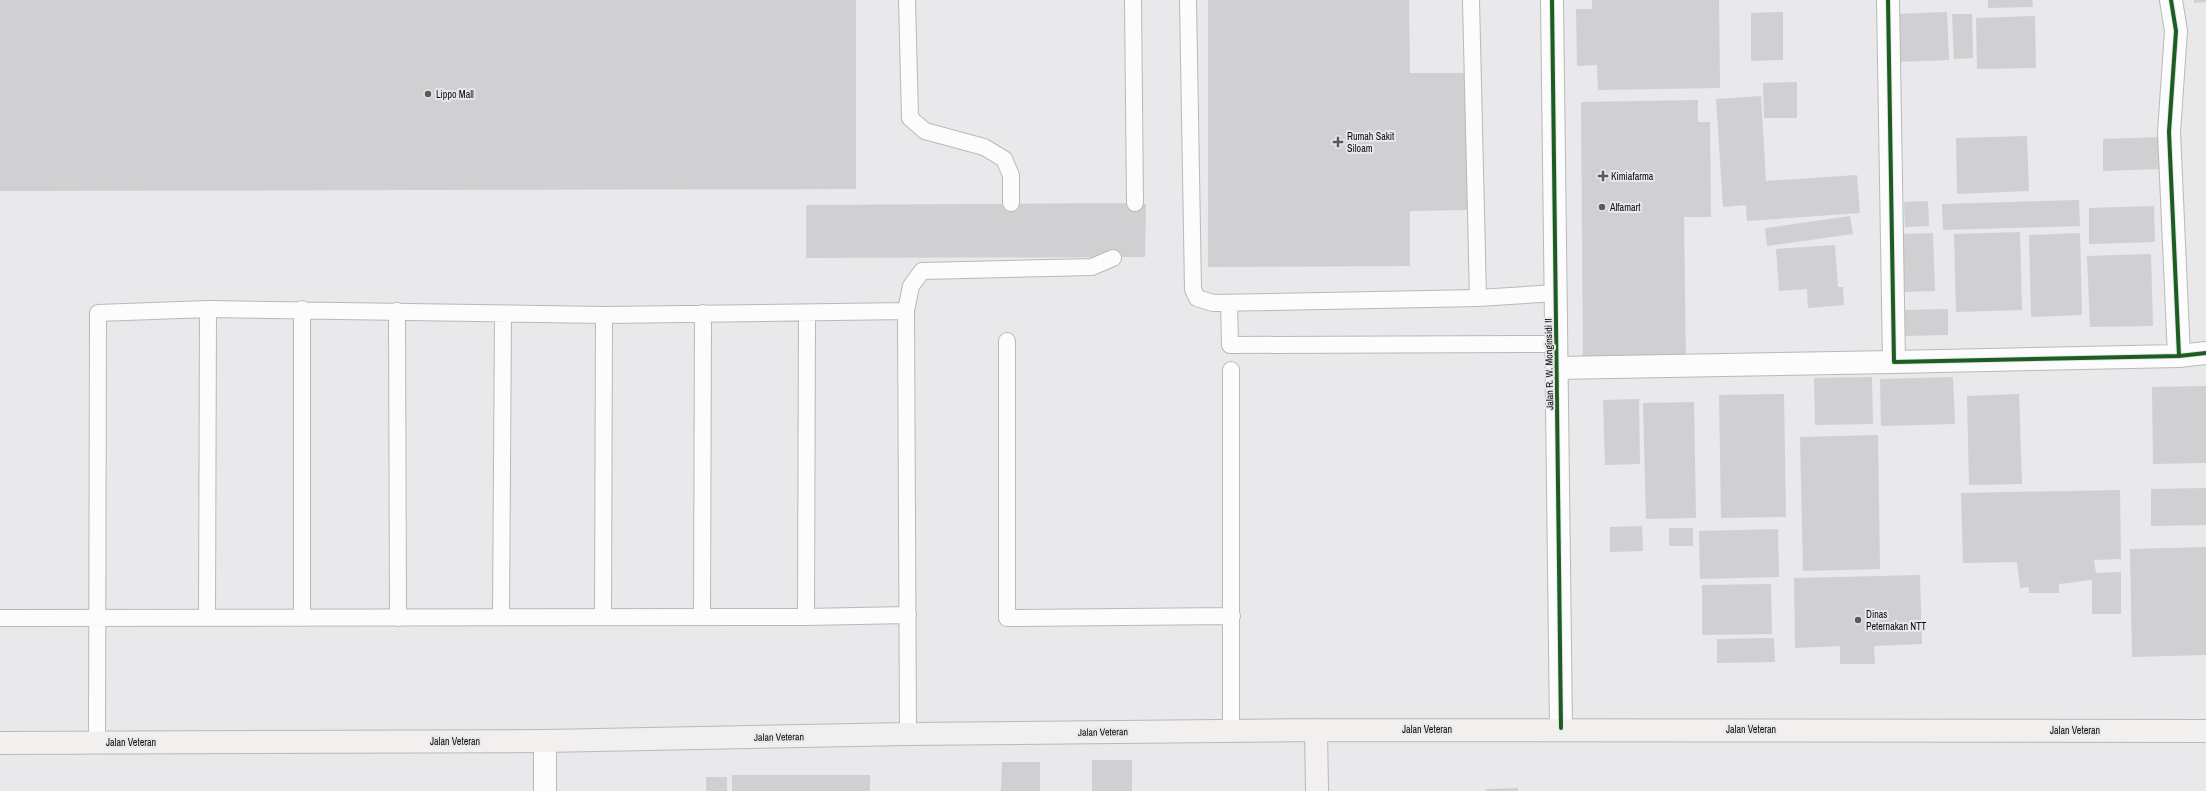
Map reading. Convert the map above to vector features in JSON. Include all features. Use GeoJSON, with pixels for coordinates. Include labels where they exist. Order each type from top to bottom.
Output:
{"type":"FeatureCollection","features":[{"type":"Feature","properties":{"kind":"main road","name":"Jalan Veteran"},"geometry":{"type":"LineString","coordinates":[[0,743],[545,741],[908,734],[1560,728],[2206,731]]}},
{"type":"Feature","properties":{"kind":"main road"},"geometry":{"type":"LineString","coordinates":[[1316,730],[1317,791]]}},
{"type":"Feature","properties":{"kind":"street","name":"Jalan R. W. Monginsidi II"},"geometry":{"type":"LineString","coordinates":[[1552,0],[1560,728]]}},
{"type":"Feature","properties":{"kind":"street"},"geometry":{"type":"LineString","coordinates":[[1888,0],[1894,362]]}},
{"type":"Feature","properties":{"kind":"street"},"geometry":{"type":"LineString","coordinates":[[2172,0],[2176,31],[2169,132],[2179,356]]}},
{"type":"Feature","properties":{"kind":"street"},"geometry":{"type":"LineString","coordinates":[[1557,368],[2179,356],[2206,353]]}},
{"type":"Feature","properties":{"kind":"street"},"geometry":{"type":"LineString","coordinates":[[545,741],[545,791]]}},
{"type":"Feature","properties":{"kind":"lane"},"geometry":{"type":"LineString","coordinates":[[907,0],[910,118],[925,131],[984,148],[1004,160],[1011,175],[1011,203]]}},
{"type":"Feature","properties":{"kind":"lane"},"geometry":{"type":"LineString","coordinates":[[1134,0],[1135,202]]}},
{"type":"Feature","properties":{"kind":"lane"},"geometry":{"type":"LineString","coordinates":[[1188,0],[1193,289],[1197,298],[1213,303],[1229,303],[1478,298],[1556,293]]}},
{"type":"Feature","properties":{"kind":"lane"},"geometry":{"type":"LineString","coordinates":[[1471,0],[1478,298]]}},
{"type":"Feature","properties":{"kind":"lane"},"geometry":{"type":"LineString","coordinates":[[908,734],[906,311],[911,286],[922,271],[1010,263],[1092,267],[1113,258]]}},
{"type":"Feature","properties":{"kind":"lane"},"geometry":{"type":"LineString","coordinates":[[1229,303],[1230,345],[1556,344]]}},
{"type":"Feature","properties":{"kind":"lane"},"geometry":{"type":"LineString","coordinates":[[97,742],[98,313],[208,309],[604,315],[906,311]]}},
{"type":"Feature","properties":{"kind":"lane"},"geometry":{"type":"LineString","coordinates":[[207,618],[208,309]]}},
{"type":"Feature","properties":{"kind":"lane"},"geometry":{"type":"LineString","coordinates":[[302,310],[302,618]]}},
{"type":"Feature","properties":{"kind":"lane"},"geometry":{"type":"LineString","coordinates":[[397,311],[398,618]]}},
{"type":"Feature","properties":{"kind":"lane"},"geometry":{"type":"LineString","coordinates":[[702,617],[703,313]]}},
{"type":"Feature","properties":{"kind":"lane"},"geometry":{"type":"LineString","coordinates":[[806,617],[807,313]]}},
{"type":"Feature","properties":{"kind":"lane"},"geometry":{"type":"LineString","coordinates":[[502,617],[503,314]]}},
{"type":"Feature","properties":{"kind":"lane"},"geometry":{"type":"LineString","coordinates":[[603,617],[604,315]]}},
{"type":"Feature","properties":{"kind":"lane"},"geometry":{"type":"LineString","coordinates":[[1007,341],[1007,618],[1232,616]]}},
{"type":"Feature","properties":{"kind":"lane"},"geometry":{"type":"LineString","coordinates":[[1231,731],[1232,370]]}},
{"type":"Feature","properties":{"kind":"lane"},"geometry":{"type":"LineString","coordinates":[[0,618],[806,617],[908,615]]}},
{"type":"Feature","properties":{"kind":"building","name":"Lippo Mall"},"geometry":{"type":"Polygon","coordinates":[[[0,0],[856,0],[856,189],[0,191],[0,0]]]}},
{"type":"Feature","properties":{"kind":"building","name":"Rumah Sakit Siloam"},"geometry":{"type":"Polygon","coordinates":[[[1208,0],[1409,0],[1410,73],[1468,73],[1469,210],[1410,211],[1410,266],[1208,267],[1208,0]]]}},
{"type":"Feature","properties":{"kind":"building"},"geometry":{"type":"Polygon","coordinates":[[[1592,0],[1719,0],[1720,88],[1598,90],[1597,65],[1577,66],[1576,9],[1592,9],[1592,0]]]}},
{"type":"Feature","properties":{"kind":"building"},"geometry":{"type":"Polygon","coordinates":[[[1988,0],[2032,0],[2033,7],[1988,8],[1988,0]]]}},
{"type":"Feature","properties":{"kind":"building"},"geometry":{"type":"Polygon","coordinates":[[[2194,0],[2206,0],[2206,2],[2194,3],[2194,0]]]}},
{"type":"Feature","properties":{"kind":"building"},"geometry":{"type":"Polygon","coordinates":[[[1783,12],[1783,60],[1751,61],[1751,13],[1783,12]]]}},
{"type":"Feature","properties":{"kind":"building"},"geometry":{"type":"Polygon","coordinates":[[[1947,12],[1949,60],[1897,62],[1896,14],[1947,12]]]}},
{"type":"Feature","properties":{"kind":"building"},"geometry":{"type":"Polygon","coordinates":[[[1952,14],[1972,14],[1973,58],[1954,59],[1952,14]]]}},
{"type":"Feature","properties":{"kind":"building"},"geometry":{"type":"Polygon","coordinates":[[[2035,16],[2036,68],[1977,69],[1976,18],[2035,16]]]}},
{"type":"Feature","properties":{"kind":"building"},"geometry":{"type":"Polygon","coordinates":[[[1797,82],[1797,118],[1764,118],[1763,83],[1797,82]]]}},
{"type":"Feature","properties":{"kind":"building"},"geometry":{"type":"Polygon","coordinates":[[[1761,96],[1766,181],[1857,175],[1860,213],[1747,221],[1746,205],[1723,207],[1716,99],[1761,96]]]}},
{"type":"Feature","properties":{"kind":"building"},"geometry":{"type":"Polygon","coordinates":[[[1698,100],[1698,122],[1710,122],[1711,217],[1684,217],[1686,366],[1583,367],[1581,102],[1698,100]]]}},
{"type":"Feature","properties":{"kind":"building"},"geometry":{"type":"Polygon","coordinates":[[[2027,136],[2029,191],[1957,194],[1956,138],[2027,136]]]}},
{"type":"Feature","properties":{"kind":"building"},"geometry":{"type":"Polygon","coordinates":[[[2161,137],[2161,169],[2103,171],[2103,139],[2161,137]]]}},
{"type":"Feature","properties":{"kind":"building"},"geometry":{"type":"Polygon","coordinates":[[[2079,200],[2080,226],[1943,230],[1942,204],[2079,200]]]}},
{"type":"Feature","properties":{"kind":"building"},"geometry":{"type":"Polygon","coordinates":[[[1928,201],[1929,226],[1905,227],[1904,202],[1928,201]]]}},
{"type":"Feature","properties":{"kind":"building"},"geometry":{"type":"Polygon","coordinates":[[[1146,204],[1145,257],[806,258],[806,205],[1146,204]]]}},
{"type":"Feature","properties":{"kind":"building"},"geometry":{"type":"Polygon","coordinates":[[[2154,206],[2155,242],[2089,244],[2089,208],[2154,206]]]}},
{"type":"Feature","properties":{"kind":"building"},"geometry":{"type":"Polygon","coordinates":[[[1850,216],[1853,234],[1767,246],[1765,228],[1850,216]]]}},
{"type":"Feature","properties":{"kind":"building"},"geometry":{"type":"Polygon","coordinates":[[[2020,232],[2022,310],[1956,312],[1954,234],[2020,232]]]}},
{"type":"Feature","properties":{"kind":"building"},"geometry":{"type":"Polygon","coordinates":[[[1933,233],[1935,291],[1903,292],[1901,234],[1933,233]]]}},
{"type":"Feature","properties":{"kind":"building"},"geometry":{"type":"Polygon","coordinates":[[[2080,233],[2082,315],[2031,317],[2029,235],[2080,233]]]}},
{"type":"Feature","properties":{"kind":"building"},"geometry":{"type":"Polygon","coordinates":[[[1835,245],[1838,287],[1843,287],[1844,305],[1808,308],[1807,289],[1779,291],[1776,249],[1835,245]]]}},
{"type":"Feature","properties":{"kind":"building"},"geometry":{"type":"Polygon","coordinates":[[[2151,254],[2153,326],[2090,327],[2087,256],[2151,254]]]}},
{"type":"Feature","properties":{"kind":"building"},"geometry":{"type":"Polygon","coordinates":[[[1948,309],[1948,335],[1903,336],[1902,310],[1948,309]]]}},
{"type":"Feature","properties":{"kind":"building"},"geometry":{"type":"Polygon","coordinates":[[[1872,377],[1873,424],[1815,425],[1814,378],[1872,377]]]}},
{"type":"Feature","properties":{"kind":"building"},"geometry":{"type":"Polygon","coordinates":[[[1953,377],[1955,424],[1881,426],[1880,379],[1953,377]]]}},
{"type":"Feature","properties":{"kind":"building"},"geometry":{"type":"Polygon","coordinates":[[[2206,386],[2206,463],[2153,464],[2152,387],[2206,386]]]}},
{"type":"Feature","properties":{"kind":"building"},"geometry":{"type":"Polygon","coordinates":[[[1784,394],[1786,517],[1721,518],[1719,395],[1784,394]]]}},
{"type":"Feature","properties":{"kind":"building"},"geometry":{"type":"Polygon","coordinates":[[[2019,394],[2022,484],[1969,485],[1967,396],[2019,394]]]}},
{"type":"Feature","properties":{"kind":"building"},"geometry":{"type":"Polygon","coordinates":[[[1639,399],[1640,464],[1605,465],[1603,400],[1639,399]]]}},
{"type":"Feature","properties":{"kind":"building"},"geometry":{"type":"Polygon","coordinates":[[[1694,402],[1696,518],[1646,519],[1643,403],[1694,402]]]}},
{"type":"Feature","properties":{"kind":"building"},"geometry":{"type":"Polygon","coordinates":[[[1878,435],[1880,569],[1803,571],[1800,437],[1878,435]]]}},
{"type":"Feature","properties":{"kind":"building"},"geometry":{"type":"Polygon","coordinates":[[[2206,488],[2206,525],[2151,526],[2151,489],[2206,488]]]}},
{"type":"Feature","properties":{"kind":"building"},"geometry":{"type":"Polygon","coordinates":[[[2120,490],[2121,559],[2094,560],[2096,573],[2121,572],[2121,614],[2092,614],[2092,580],[2059,584],[2059,593],[2029,593],[2029,587],[2020,588],[2017,562],[1963,563],[1961,493],[2120,490]]]}},
{"type":"Feature","properties":{"kind":"building"},"geometry":{"type":"Polygon","coordinates":[[[1642,526],[1643,551],[1610,552],[1610,527],[1642,526]]]}},
{"type":"Feature","properties":{"kind":"building"},"geometry":{"type":"Polygon","coordinates":[[[1669,528],[1693,528],[1693,546],[1669,546],[1669,528]]]}},
{"type":"Feature","properties":{"kind":"building"},"geometry":{"type":"Polygon","coordinates":[[[1778,529],[1779,577],[1700,579],[1699,531],[1778,529]]]}},
{"type":"Feature","properties":{"kind":"building"},"geometry":{"type":"Polygon","coordinates":[[[2206,547],[2206,655],[2132,657],[2130,549],[2206,547]]]}},
{"type":"Feature","properties":{"kind":"building"},"geometry":{"type":"Polygon","coordinates":[[[1920,575],[1922,644],[1874,646],[1875,664],[1840,664],[1840,646],[1795,648],[1794,578],[1920,575]]]}},
{"type":"Feature","properties":{"kind":"building"},"geometry":{"type":"Polygon","coordinates":[[[1771,584],[1772,634],[1702,635],[1702,585],[1771,584]]]}},
{"type":"Feature","properties":{"kind":"building"},"geometry":{"type":"Polygon","coordinates":[[[1774,638],[1775,662],[1717,663],[1717,639],[1774,638]]]}},
{"type":"Feature","properties":{"kind":"building"},"geometry":{"type":"Polygon","coordinates":[[[1092,760],[1132,760],[1132,791],[1092,791],[1092,760]]]}},
{"type":"Feature","properties":{"kind":"building"},"geometry":{"type":"Polygon","coordinates":[[[1002,762],[1040,762],[1040,791],[1001,791],[1002,762]]]}},
{"type":"Feature","properties":{"kind":"building"},"geometry":{"type":"Polygon","coordinates":[[[732,775],[870,775],[870,791],[732,791],[732,775]]]}},
{"type":"Feature","properties":{"kind":"building"},"geometry":{"type":"Polygon","coordinates":[[[706,777],[727,777],[727,791],[706,791],[706,777]]]}},
{"type":"Feature","properties":{"kind":"building"},"geometry":{"type":"Polygon","coordinates":[[[1518,788],[1518,791],[1486,791],[1486,789],[1518,788]]]}},
{"type":"Feature","properties":{"kind":"cycle path"},"geometry":{"type":"LineString","coordinates":[[1552,0],[1561,728]]}},
{"type":"Feature","properties":{"kind":"cycle path"},"geometry":{"type":"LineString","coordinates":[[1888,0],[1894,362],[2179,356],[2206,353]]}},
{"type":"Feature","properties":{"kind":"cycle path"},"geometry":{"type":"LineString","coordinates":[[2171,0],[2176,31],[2169,132],[2179,356]]}},
{"type":"Feature","properties":{"kind":"place","name":"Lippo Mall"},"geometry":{"type":"Point","coordinates":[428,94]}},
{"type":"Feature","properties":{"kind":"place","name":"Rumah Sakit Siloam"},"geometry":{"type":"Point","coordinates":[1338,142]}},
{"type":"Feature","properties":{"kind":"place","name":"Kimiafarma"},"geometry":{"type":"Point","coordinates":[1603,176]}},
{"type":"Feature","properties":{"kind":"place","name":"Alfamart"},"geometry":{"type":"Point","coordinates":[1602,207]}},
{"type":"Feature","properties":{"kind":"place","name":"Dinas Peternakan NTT"},"geometry":{"type":"Point","coordinates":[1858,620]}}]}
